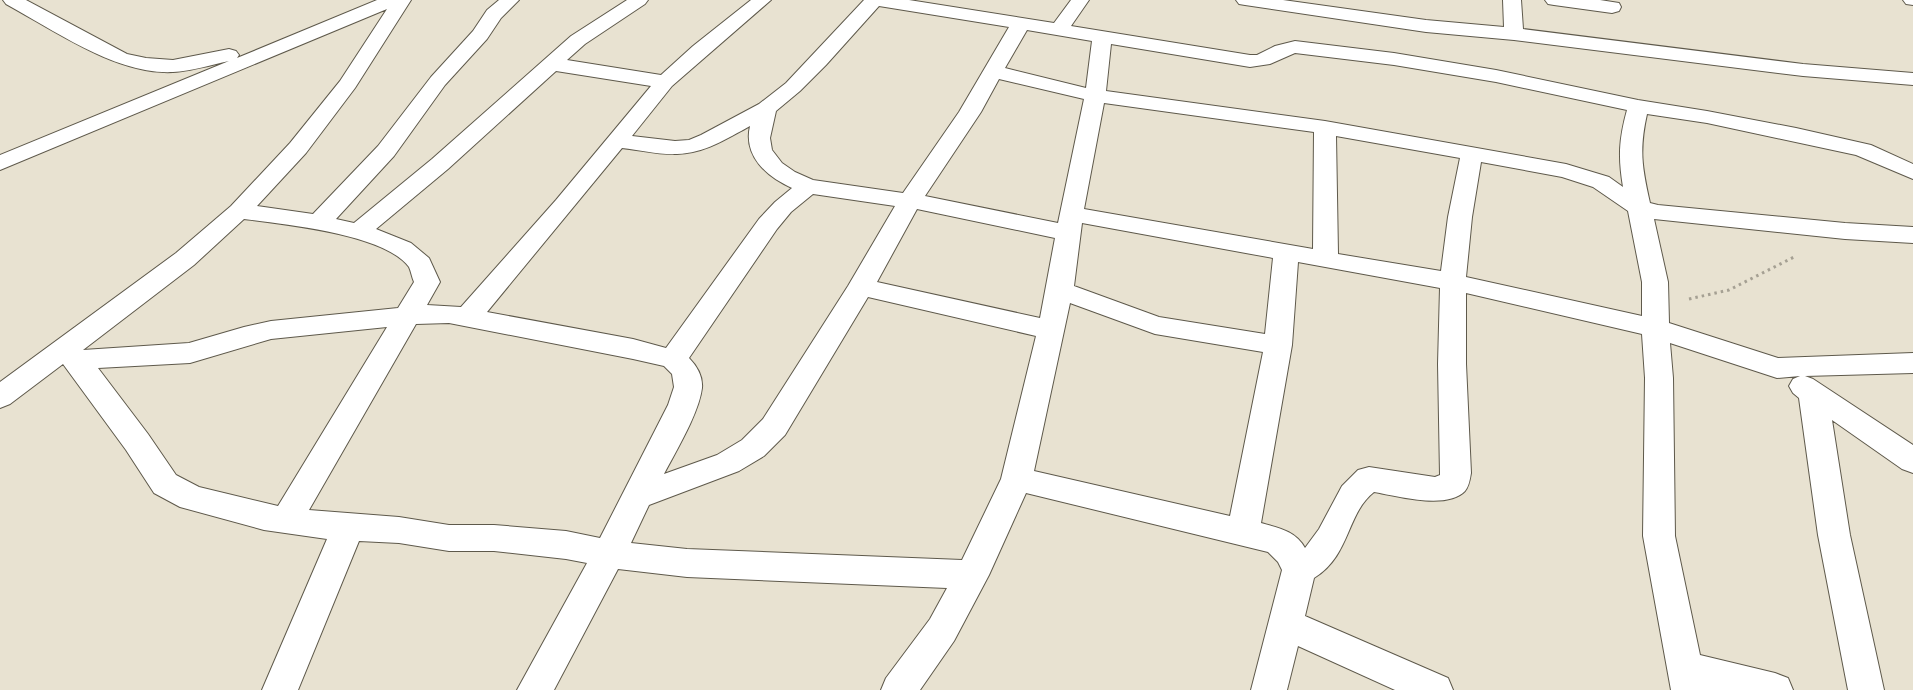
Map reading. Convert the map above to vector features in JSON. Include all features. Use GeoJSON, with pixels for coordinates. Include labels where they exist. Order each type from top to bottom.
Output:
{"type":"FeatureCollection","features":[{"type":"Feature","properties":{"kind":"street"},"geometry":{"type":"LineString","coordinates":[[12,0],[120,58],[146,64],[173,66],[295,41]]}},
{"type":"Feature","properties":{"kind":"street"},"geometry":{"type":"LineString","coordinates":[[0,163],[393,0]]}},
{"type":"Feature","properties":{"kind":"street"},"geometry":{"type":"LineString","coordinates":[[0,397],[71,354],[239,212],[298,148],[348,84],[402,0]]}},
{"type":"Feature","properties":{"kind":"street"},"geometry":{"type":"LineString","coordinates":[[318,223],[386,151],[438,81],[480,35],[494,14],[510,0]]}},
{"type":"Feature","properties":{"kind":"street"},"geometry":{"type":"LineString","coordinates":[[359,231],[440,164],[578,40],[639,0]]}},
{"type":"Feature","properties":{"kind":"street"},"geometry":{"type":"LineString","coordinates":[[467,318],[665,82],[700,50],[762,0]]}},
{"type":"Feature","properties":{"kind":"street"},"geometry":{"type":"LineString","coordinates":[[616,141],[675,148],[693,146],[710,140],[766,108],[793,87],[820,61],[875,0],[1020,25],[1260,62],[1268,59],[1284,47],[1394,59],[1496,76],[1638,106],[1706,117],[1853,147],[1877,155],[1913,172]]}},
{"type":"Feature","properties":{"kind":"street"},"geometry":{"type":"LineString","coordinates":[[1059,30],[1080,0]]}},
{"type":"Feature","properties":{"kind":"street"},"geometry":{"type":"LineString","coordinates":[[1245,0],[1426,26],[1514,34],[1803,70],[1913,79]]}},
{"type":"Feature","properties":{"kind":"street"},"geometry":{"type":"LineString","coordinates":[[1512,0],[1514,34]]}},
{"type":"Feature","properties":{"kind":"street"},"geometry":{"type":"LineString","coordinates":[[1554,0],[1612,7]]}},
{"type":"Feature","properties":{"kind":"street"},"geometry":{"type":"LineString","coordinates":[[638,496],[728,463],[752,448],[774,427],[861,288],[910,202],[970,112],[1020,25]]}},
{"type":"Feature","properties":{"kind":"street"},"geometry":{"type":"LineString","coordinates":[[899,690],[942,630],[972,575],[1017,479],[1060,290],[1070,223],[1096,96],[1102,37]]}},
{"type":"Feature","properties":{"kind":"street"},"geometry":{"type":"LineString","coordinates":[[552,64],[665,82]]}},
{"type":"Feature","properties":{"kind":"street"},"geometry":{"type":"LineString","coordinates":[[993,71],[1096,96],[1325,127],[1586,176],[1601,182],[1638,206],[1654,212],[1909,238]]}},
{"type":"Feature","properties":{"kind":"street"},"geometry":{"type":"LineString","coordinates":[[1638,106],[1632,132],[1630,162],[1654,282],[1659,378],[1659,536],[1687,679],[1775,690]]}},
{"type":"Feature","properties":{"kind":"street"},"geometry":{"type":"LineString","coordinates":[[766,108],[759,138],[761,151],[765,159],[787,177],[808,186],[910,202],[1286,251],[1656,317],[1777,368],[1906,452]]}},
{"type":"Feature","properties":{"kind":"street"},"geometry":{"type":"LineString","coordinates":[[1325,127],[1328,170],[1325,206],[1326,258]]}},
{"type":"Feature","properties":{"kind":"street"},"geometry":{"type":"LineString","coordinates":[[1299,570],[1318,557],[1332,536],[1345,508],[1362,483],[1369,479],[1435,489],[1447,487],[1454,482],[1456,473],[1452,358],[1453,282],[1458,228],[1472,154]]}},
{"type":"Feature","properties":{"kind":"street"},"geometry":{"type":"LineString","coordinates":[[673,359],[768,224],[808,186]]}},
{"type":"Feature","properties":{"kind":"street"},"geometry":{"type":"LineString","coordinates":[[239,212],[318,223],[373,234],[399,247],[423,268],[426,274],[426,282],[286,520]]}},
{"type":"Feature","properties":{"kind":"street"},"geometry":{"type":"LineString","coordinates":[[1243,533],[1278,345],[1286,251]]}},
{"type":"Feature","properties":{"kind":"street"},"geometry":{"type":"LineString","coordinates":[[861,288],[1051,330]]}},
{"type":"Feature","properties":{"kind":"street"},"geometry":{"type":"LineString","coordinates":[[1060,290],[1155,325],[1201,334],[1278,345]]}},
{"type":"Feature","properties":{"kind":"street"},"geometry":{"type":"LineString","coordinates":[[71,354],[190,353],[244,336],[271,330],[405,316],[449,314],[633,348],[673,359],[685,370],[688,387],[683,406],[609,554],[534,690]]}},
{"type":"Feature","properties":{"kind":"street"},"geometry":{"type":"LineString","coordinates":[[71,354],[166,484],[191,498],[264,517],[348,528],[399,530],[449,538],[494,538],[566,544],[609,554],[687,564],[972,575]]}},
{"type":"Feature","properties":{"kind":"street"},"geometry":{"type":"LineString","coordinates":[[1777,368],[1913,363]]}},
{"type":"Feature","properties":{"kind":"street"},"geometry":{"type":"LineString","coordinates":[[1813,393],[1834,534],[1866,690]]}},
{"type":"Feature","properties":{"kind":"street"},"geometry":{"type":"LineString","coordinates":[[1017,479],[1278,541],[1290,552],[1299,570],[1269,690]]}},
{"type":"Feature","properties":{"kind":"street"},"geometry":{"type":"LineString","coordinates":[[280,690],[348,528]]}},
{"type":"Feature","properties":{"kind":"street"},"geometry":{"type":"LineString","coordinates":[[1286,624],[1435,690]]}},
{"type":"Feature","properties":{"kind":"path"},"geometry":{"type":"LineString","coordinates":[[1656,317],[1729,290],[1845,231]]}}]}
